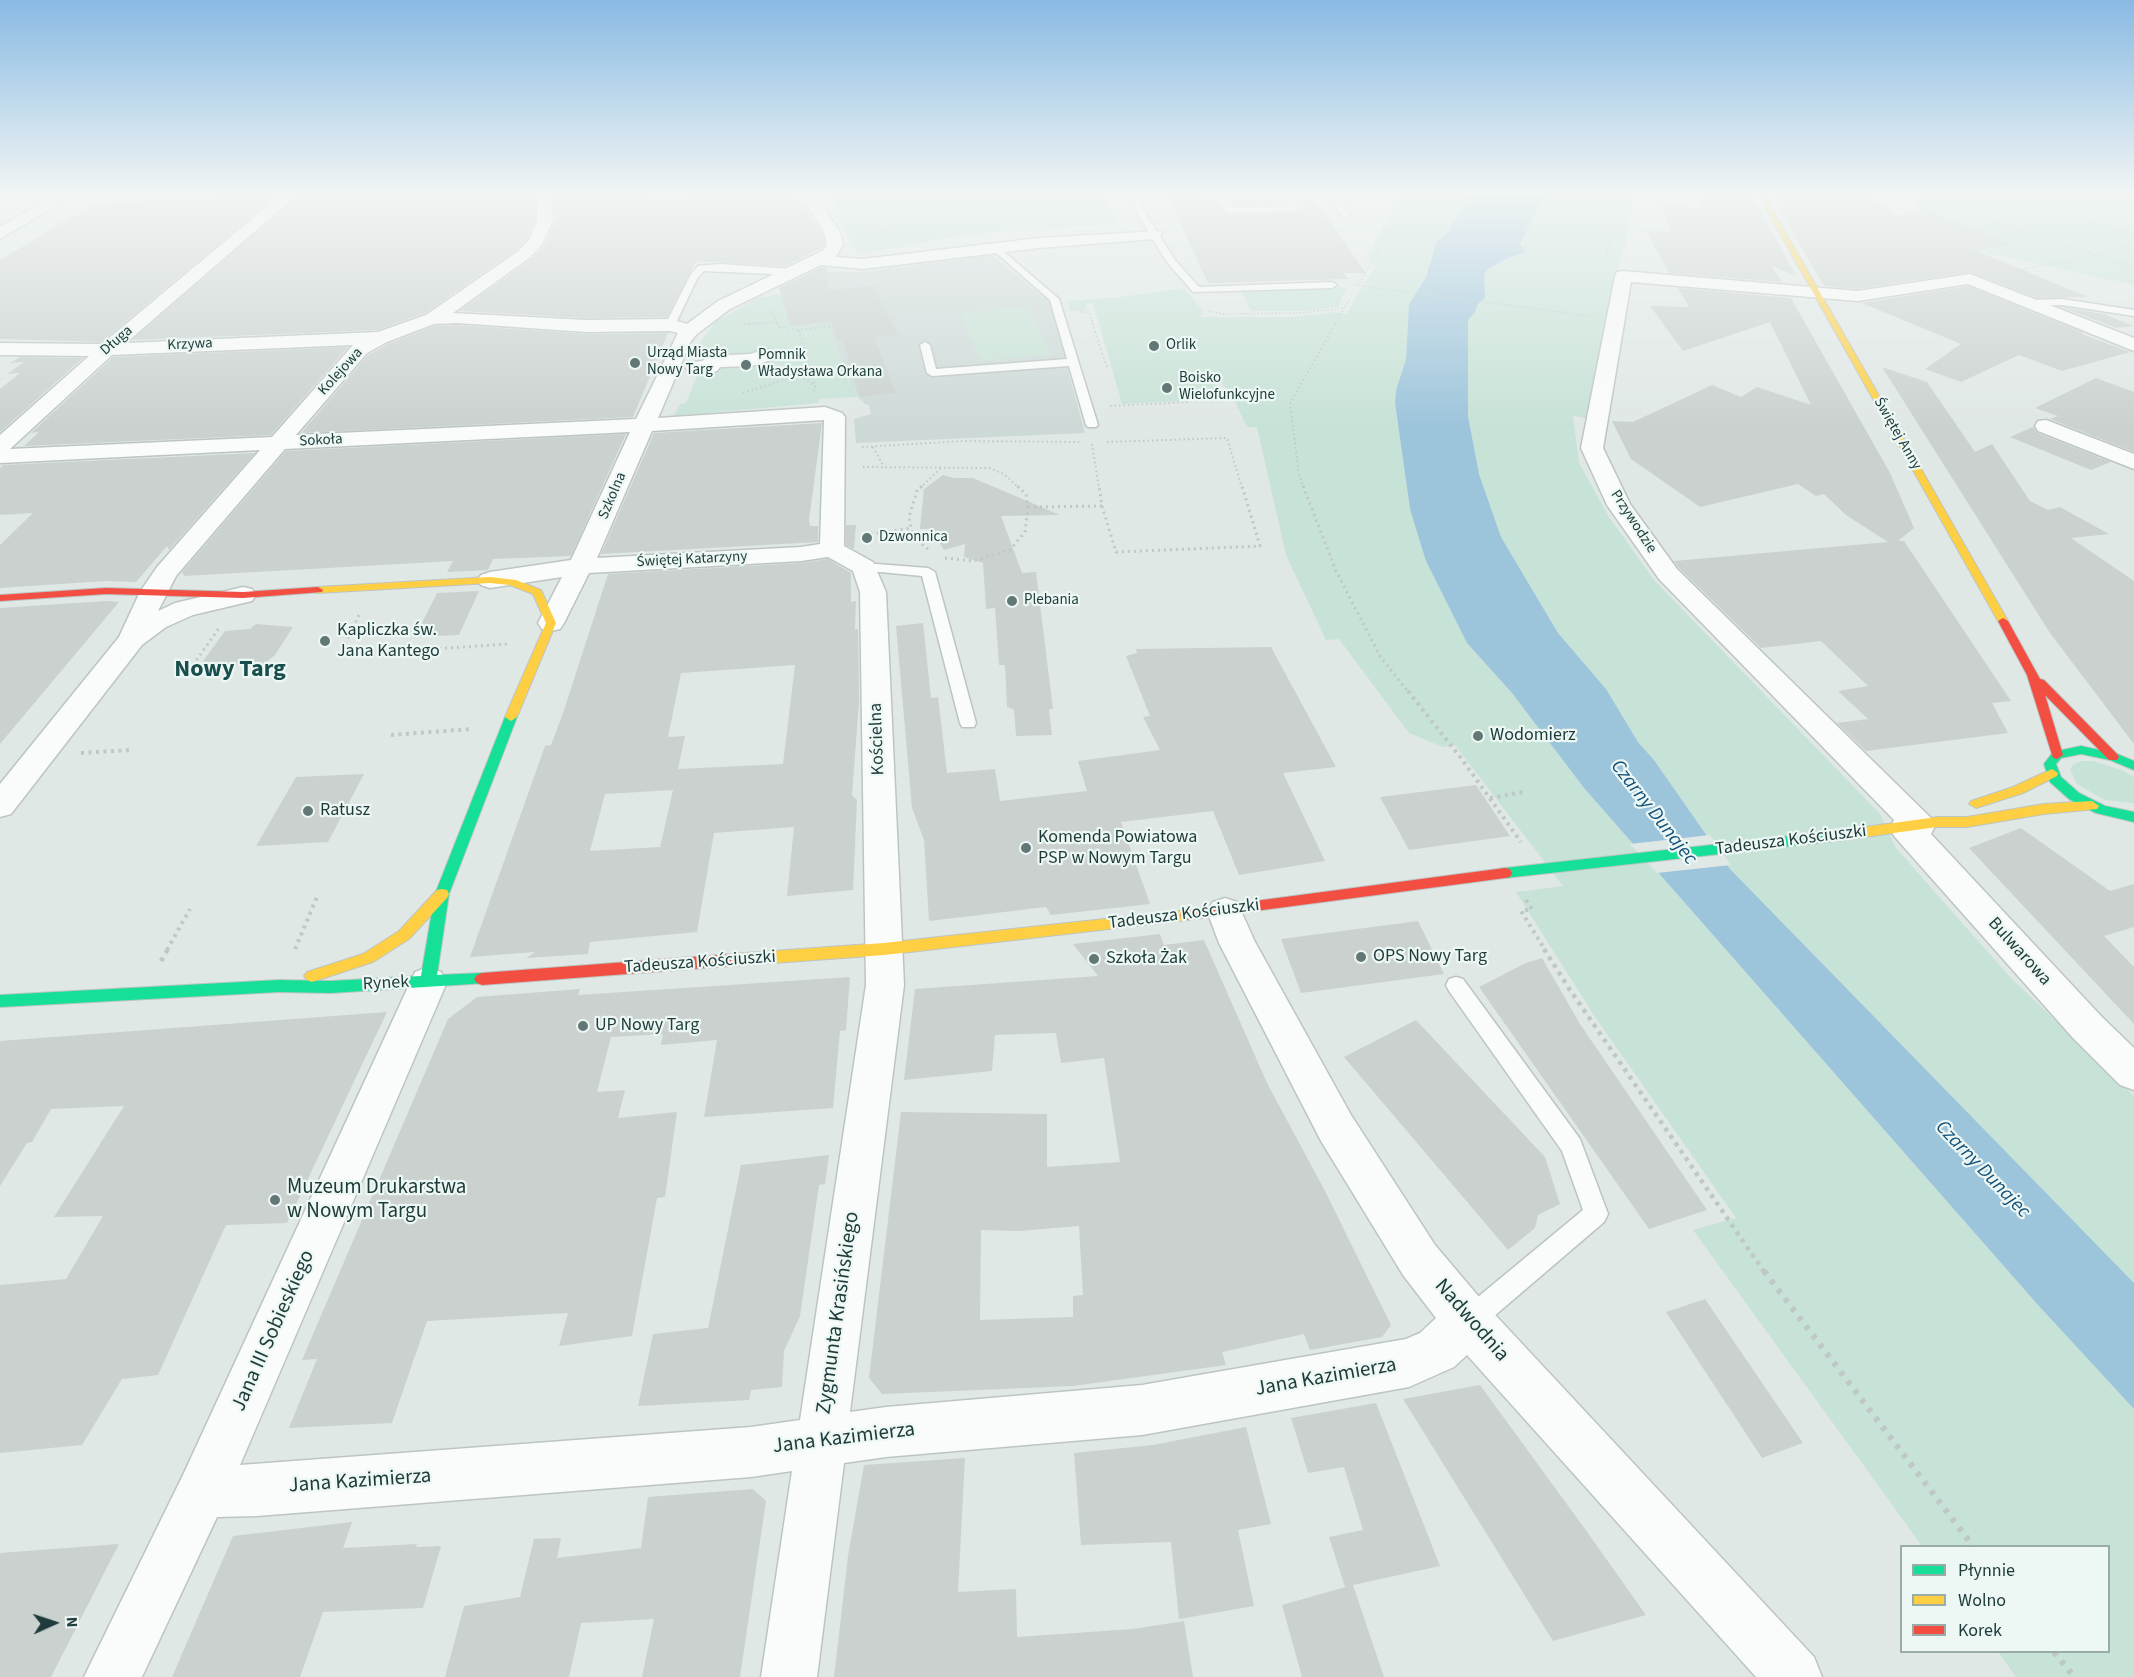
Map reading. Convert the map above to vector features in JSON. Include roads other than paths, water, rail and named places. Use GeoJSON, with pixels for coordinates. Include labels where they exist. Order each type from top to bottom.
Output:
{"type":"FeatureCollection","features":[{"type":"Feature","properties":{"kind":"street","name":"Długa"},"geometry":{"type":"LineString","coordinates":[[0,446],[107,350],[200,271]]}},
{"type":"Feature","properties":{"kind":"street","name":"Kolejowa"},"geometry":{"type":"LineString","coordinates":[[153,592],[166,572],[360,349],[380,338],[432,319],[501,271]]}},
{"type":"Feature","properties":{"kind":"street","name":"Świętej Anny"},"geometry":{"type":"LineString","coordinates":[[1804,271],[2033,675],[2058,754]]}},
{"type":"Feature","properties":{"kind":"street"},"geometry":{"type":"LineString","coordinates":[[432,319],[457,318],[586,326],[670,325],[690,330],[724,305],[795,272]]}},
{"type":"Feature","properties":{"kind":"street","name":"Przywodzie"},"geometry":{"type":"LineString","coordinates":[[1817,294],[1623,276],[1592,448],[1619,505],[1668,574],[1915,826]]}},
{"type":"Feature","properties":{"kind":"street"},"geometry":{"type":"LineString","coordinates":[[1817,294],[1858,296],[1970,279],[2134,345]]}},
{"type":"Feature","properties":{"kind":"street","name":"Szkolna"},"geometry":{"type":"LineString","coordinates":[[582,566],[682,340],[690,330]]}},
{"type":"Feature","properties":{"kind":"street","name":"Krzywa"},"geometry":{"type":"LineString","coordinates":[[0,349],[107,350],[380,338]]}},
{"type":"Feature","properties":{"kind":"street"},"geometry":{"type":"LineString","coordinates":[[695,367],[710,367],[711,362],[752,360],[767,355]]}},
{"type":"Feature","properties":{"kind":"street"},"geometry":{"type":"LineString","coordinates":[[643,426],[804,412],[825,413],[835,417],[832,549],[864,567]]}},
{"type":"Feature","properties":{"kind":"street","name":"Sokoła"},"geometry":{"type":"LineString","coordinates":[[0,456],[643,426]]}},
{"type":"Feature","properties":{"kind":"street"},"geometry":{"type":"LineString","coordinates":[[2046,426],[2134,462]]}},
{"type":"Feature","properties":{"kind":"street","name":"Świętej Katarzyny"},"geometry":{"type":"LineString","coordinates":[[582,566],[801,554],[832,549]]}},
{"type":"Feature","properties":{"kind":"street"},"geometry":{"type":"LineString","coordinates":[[0,598],[106,591],[243,595],[490,580],[582,566]]}},
{"type":"Feature","properties":{"kind":"street","name":"Rynek"},"geometry":{"type":"LineString","coordinates":[[0,1001],[279,986],[331,987],[428,982],[442,894],[507,726],[551,623],[582,566]]}},
{"type":"Feature","properties":{"kind":"street","name":"Kościelna"},"geometry":{"type":"LineString","coordinates":[[864,567],[873,592],[884,949]]}},
{"type":"Feature","properties":{"kind":"street"},"geometry":{"type":"LineString","coordinates":[[490,580],[512,582],[537,592],[551,623]]}},
{"type":"Feature","properties":{"kind":"street"},"geometry":{"type":"LineString","coordinates":[[0,806],[132,639],[153,592]]}},
{"type":"Feature","properties":{"kind":"street"},"geometry":{"type":"LineString","coordinates":[[132,639],[158,621],[184,609],[243,595]]}},
{"type":"Feature","properties":{"kind":"street","name":"Świętej Anny"},"geometry":{"type":"LineString","coordinates":[[2033,675],[2085,731],[2113,757]]}},
{"type":"Feature","properties":{"kind":"street"},"geometry":{"type":"LineString","coordinates":[[2134,766],[2113,757],[2080,750],[2058,754],[2050,764],[2052,773],[2066,790],[2092,806],[2111,813],[2134,817]]}},
{"type":"Feature","properties":{"kind":"street","name":"Tadeusza Kościuszki"},"geometry":{"type":"LineString","coordinates":[[1915,826],[2018,790],[2052,773]]}},
{"type":"Feature","properties":{"kind":"street","name":"Tadeusza Kościuszki"},"geometry":{"type":"LineString","coordinates":[[428,982],[884,949],[1225,911],[1500,873],[1967,822],[2044,809],[2092,806]]}},
{"type":"Feature","properties":{"kind":"street","name":"Bulwarowa"},"geometry":{"type":"LineString","coordinates":[[1915,826],[2087,1027],[2134,1073]]}},
{"type":"Feature","properties":{"kind":"street"},"geometry":{"type":"LineString","coordinates":[[279,986],[368,958],[404,935],[442,894]]}},
{"type":"Feature","properties":{"kind":"street","name":"Nadwodnia"},"geometry":{"type":"LineString","coordinates":[[1225,911],[1237,943],[1336,1128],[1419,1260],[1468,1321],[1794,1677]]}},
{"type":"Feature","properties":{"kind":"street","name":"Zygmunta Krasińskiego"},"geometry":{"type":"LineString","coordinates":[[789,1677],[885,985],[884,949]]}},
{"type":"Feature","properties":{"kind":"street","name":"Jana III Sobieskiego"},"geometry":{"type":"LineString","coordinates":[[112,1677],[202,1491],[428,982]]}},
{"type":"Feature","properties":{"kind":"street","name":"Jana Kazimierza"},"geometry":{"type":"LineString","coordinates":[[202,1491],[257,1490],[751,1452],[886,1432],[1142,1410],[1409,1363],[1437,1350],[1468,1321]]}},
{"type":"Feature","properties":{"kind":"lane"},"geometry":{"type":"LineString","coordinates":[[670,325],[698,271]]}},
{"type":"Feature","properties":{"kind":"lane"},"geometry":{"type":"LineString","coordinates":[[784,271],[795,272]]}},
{"type":"Feature","properties":{"kind":"lane"},"geometry":{"type":"LineString","coordinates":[[1023,271],[1054,298],[1092,425]]}},
{"type":"Feature","properties":{"kind":"lane"},"geometry":{"type":"LineString","coordinates":[[1180,271],[1196,290],[1332,285]]}},
{"type":"Feature","properties":{"kind":"lane"},"geometry":{"type":"LineString","coordinates":[[2031,303],[2062,302],[2134,313]]}},
{"type":"Feature","properties":{"kind":"lane"},"geometry":{"type":"LineString","coordinates":[[925,345],[932,373],[1073,362]]}},
{"type":"Feature","properties":{"kind":"lane"},"geometry":{"type":"LineString","coordinates":[[864,567],[928,572],[968,723]]}},
{"type":"Feature","properties":{"kind":"lane"},"geometry":{"type":"LineString","coordinates":[[1456,986],[1572,1146],[1596,1214],[1468,1321]]}},
{"type":"Feature","properties":{"kind":"water","name":"Czarny Dunajec"},"geometry":{"type":"Polygon","coordinates":[[[1428,271],[1486,271],[1484,275],[1485,298],[1478,304],[1468,320],[1468,416],[1479,474],[1501,537],[1558,633],[1606,689],[1638,742],[1654,760],[1730,869],[2134,1283],[2134,1409],[2038,1305],[1584,788],[1512,693],[1467,643],[1426,561],[1410,509],[1395,403],[1396,390],[1406,359],[1409,304],[1428,271]]]}},
{"type":"Feature","properties":{"kind":"place","name":"Orlik"},"geometry":{"type":"Point","coordinates":[1154,346]}},
{"type":"Feature","properties":{"kind":"place","name":"Urząd Miasta Nowy Targ"},"geometry":{"type":"Point","coordinates":[635,363]}},
{"type":"Feature","properties":{"kind":"place","name":"Pomnik Władysława Orkana"},"geometry":{"type":"Point","coordinates":[746,365]}},
{"type":"Feature","properties":{"kind":"place","name":"Boisko Wielofunkcyjne"},"geometry":{"type":"Point","coordinates":[1167,388]}},
{"type":"Feature","properties":{"kind":"place","name":"Dzwonnica"},"geometry":{"type":"Point","coordinates":[867,538]}},
{"type":"Feature","properties":{"kind":"place","name":"Plebania"},"geometry":{"type":"Point","coordinates":[1012,601]}},
{"type":"Feature","properties":{"kind":"place","name":"Kapliczka św. Jana Kantego"},"geometry":{"type":"Point","coordinates":[325,641]}},
{"type":"Feature","properties":{"kind":"place","name":"Wodomierz"},"geometry":{"type":"Point","coordinates":[1478,736]}},
{"type":"Feature","properties":{"kind":"place","name":"Ratusz"},"geometry":{"type":"Point","coordinates":[308,811]}},
{"type":"Feature","properties":{"kind":"place","name":"Komenda Powiatowa PSP w Nowym Targu"},"geometry":{"type":"Point","coordinates":[1026,848]}},
{"type":"Feature","properties":{"kind":"place","name":"OPS Nowy Targ"},"geometry":{"type":"Point","coordinates":[1361,957]}},
{"type":"Feature","properties":{"kind":"place","name":"Szkoła Żak"},"geometry":{"type":"Point","coordinates":[1094,959]}},
{"type":"Feature","properties":{"kind":"place","name":"UP Nowy Targ"},"geometry":{"type":"Point","coordinates":[583,1026]}},
{"type":"Feature","properties":{"kind":"place","name":"Muzeum Drukarstwa w Nowym Targu"},"geometry":{"type":"Point","coordinates":[275,1200]}},
{"type":"Feature","properties":{"kind":"district","name":"Nowy Targ"},"geometry":{"type":"Point","coordinates":[230,671]}}]}
